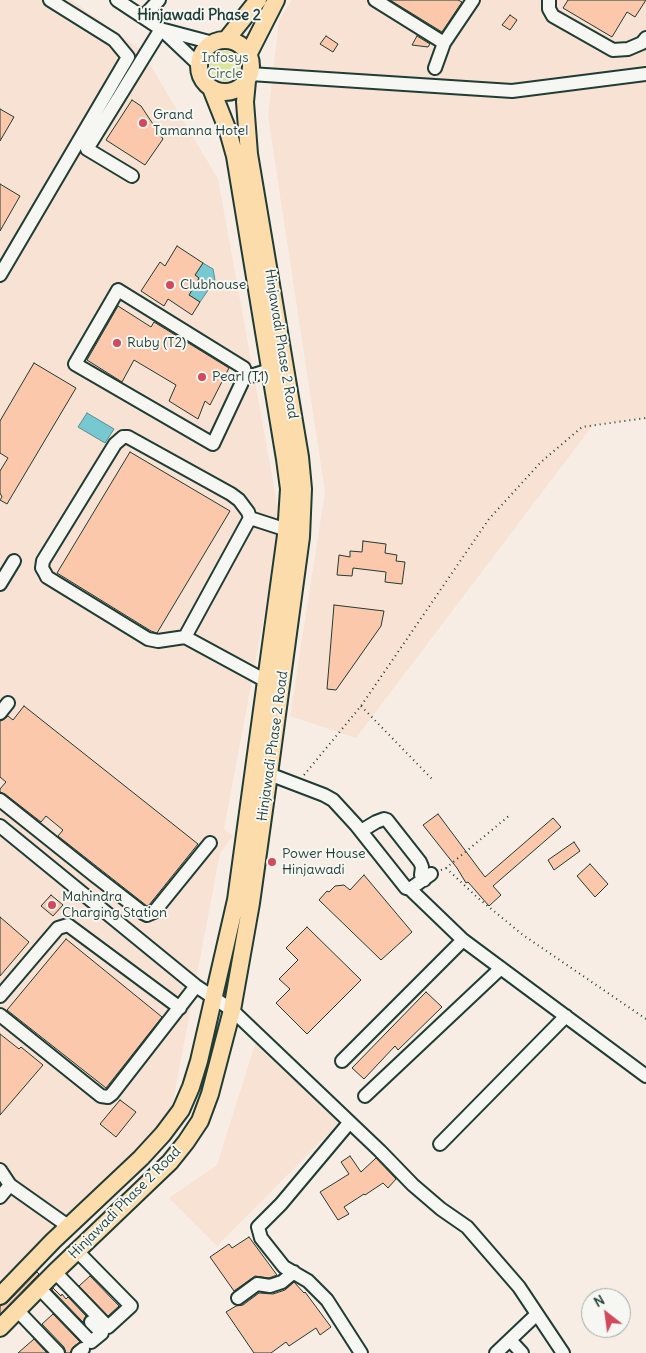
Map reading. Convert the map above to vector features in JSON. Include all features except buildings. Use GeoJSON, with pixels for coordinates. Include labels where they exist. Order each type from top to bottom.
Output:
{"type":"FeatureCollection","features":[{"type":"Feature","properties":{"kind":"main road"},"geometry":{"type":"LineString","coordinates":[[220,42],[239,44],[248,55],[250,61],[248,78],[242,86],[230,92],[217,91],[211,88],[202,78],[199,65],[203,52],[220,42],[258,0]]}},
{"type":"Feature","properties":{"kind":"main road"},"geometry":{"type":"LineString","coordinates":[[248,55],[276,0]]}},
{"type":"Feature","properties":{"kind":"main road","name":"Hinjawadi Phase 2 Road"},"geometry":{"type":"LineString","coordinates":[[0,1296],[68,1226],[141,1158],[163,1134],[180,1110],[191,1088],[199,1061],[236,900],[266,681],[292,525],[303,489],[300,457],[249,154],[245,102],[248,78]]}},
{"type":"Feature","properties":{"kind":"main road","name":"Hinjawadi Phase 2 Road"},"geometry":{"type":"LineString","coordinates":[[0,1328],[170,1162],[200,1121],[210,1094],[232,1010],[251,903],[269,774],[292,525],[287,474],[235,156],[228,131],[211,88]]}},
{"type":"Feature","properties":{"kind":"street"},"geometry":{"type":"LineString","coordinates":[[0,275],[128,57],[114,40],[50,0]]}},
{"type":"Feature","properties":{"kind":"street"},"geometry":{"type":"LineString","coordinates":[[118,0],[161,29],[199,65]]}},
{"type":"Feature","properties":{"kind":"street"},"geometry":{"type":"LineString","coordinates":[[143,17],[159,0]]}},
{"type":"Feature","properties":{"kind":"street"},"geometry":{"type":"LineString","coordinates":[[375,0],[444,43]]}},
{"type":"Feature","properties":{"kind":"street"},"geometry":{"type":"LineString","coordinates":[[435,68],[444,43],[473,0]]}},
{"type":"Feature","properties":{"kind":"street"},"geometry":{"type":"LineString","coordinates":[[549,0],[549,9],[554,16],[613,50],[628,49],[642,43],[646,38]]}},
{"type":"Feature","properties":{"kind":"street"},"geometry":{"type":"LineString","coordinates":[[161,29],[220,42]]}},
{"type":"Feature","properties":{"kind":"street"},"geometry":{"type":"LineString","coordinates":[[132,176],[87,148],[161,29]]}},
{"type":"Feature","properties":{"kind":"street"},"geometry":{"type":"LineString","coordinates":[[248,78],[512,91],[646,74]]}},
{"type":"Feature","properties":{"kind":"street"},"geometry":{"type":"LineString","coordinates":[[244,378],[244,368],[118,290],[75,364],[213,444],[244,378],[270,370]]}},
{"type":"Feature","properties":{"kind":"street"},"geometry":{"type":"LineString","coordinates":[[250,518],[245,507],[231,494],[128,437],[123,437],[115,444],[43,561],[42,568],[47,577],[148,639],[158,641],[185,637],[266,681]]}},
{"type":"Feature","properties":{"kind":"street"},"geometry":{"type":"LineString","coordinates":[[250,518],[292,525]]}},
{"type":"Feature","properties":{"kind":"street"},"geometry":{"type":"LineString","coordinates":[[185,637],[250,518]]}},
{"type":"Feature","properties":{"kind":"street"},"geometry":{"type":"LineString","coordinates":[[0,584],[14,561]]}},
{"type":"Feature","properties":{"kind":"street"},"geometry":{"type":"LineString","coordinates":[[269,774],[333,800],[361,831],[406,888],[462,940],[646,1076]]}},
{"type":"Feature","properties":{"kind":"street"},"geometry":{"type":"LineString","coordinates":[[0,800],[143,914],[151,914],[164,901],[210,843]]}},
{"type":"Feature","properties":{"kind":"street"},"geometry":{"type":"LineString","coordinates":[[22,817],[4,830],[196,986],[232,1010],[380,1151],[413,1185],[440,1209],[466,1227],[519,1287],[563,1353]]}},
{"type":"Feature","properties":{"kind":"street"},"geometry":{"type":"LineString","coordinates":[[361,831],[376,822],[384,819],[387,820],[420,862],[422,866],[421,875],[428,877],[410,890]]}},
{"type":"Feature","properties":{"kind":"street"},"geometry":{"type":"LineString","coordinates":[[41,860],[53,843]]}},
{"type":"Feature","properties":{"kind":"street"},"geometry":{"type":"LineString","coordinates":[[82,893],[94,875]]}},
{"type":"Feature","properties":{"kind":"street"},"geometry":{"type":"LineString","coordinates":[[0,996],[58,928],[68,925],[180,1008]]}},
{"type":"Feature","properties":{"kind":"street"},"geometry":{"type":"LineString","coordinates":[[342,1061],[462,940]]}},
{"type":"Feature","properties":{"kind":"street"},"geometry":{"type":"LineString","coordinates":[[365,1096],[501,968]]}},
{"type":"Feature","properties":{"kind":"street"},"geometry":{"type":"LineString","coordinates":[[0,1015],[101,1096],[108,1097],[196,986]]}},
{"type":"Feature","properties":{"kind":"street"},"geometry":{"type":"LineString","coordinates":[[440,1144],[566,1016]]}},
{"type":"Feature","properties":{"kind":"street"},"geometry":{"type":"LineString","coordinates":[[349,1123],[281,1204],[258,1227],[261,1238],[284,1267],[308,1281],[327,1300],[361,1353]]}},
{"type":"Feature","properties":{"kind":"street"},"geometry":{"type":"LineString","coordinates":[[0,1170],[10,1185],[68,1226]]}},
{"type":"Feature","properties":{"kind":"street"},"geometry":{"type":"LineString","coordinates":[[0,1198],[10,1185]]}},
{"type":"Feature","properties":{"kind":"street"},"geometry":{"type":"LineString","coordinates":[[48,1280],[108,1327],[131,1306],[77,1251]]}},
{"type":"Feature","properties":{"kind":"street"},"geometry":{"type":"LineString","coordinates":[[238,1298],[257,1284],[270,1286],[282,1282],[294,1272]]}},
{"type":"Feature","properties":{"kind":"street"},"geometry":{"type":"LineString","coordinates":[[48,1280],[62,1292],[102,1333],[91,1342],[52,1302],[48,1280]]}},
{"type":"Feature","properties":{"kind":"street"},"geometry":{"type":"LineString","coordinates":[[52,1302],[62,1292]]}},
{"type":"Feature","properties":{"kind":"street"},"geometry":{"type":"LineString","coordinates":[[17,1310],[58,1353]]}},
{"type":"Feature","properties":{"kind":"street"},"geometry":{"type":"LineString","coordinates":[[496,1353],[536,1314]]}},
{"type":"Feature","properties":{"kind":"street"},"geometry":{"type":"LineString","coordinates":[[510,1340],[522,1353]]}},
{"type":"Feature","properties":{"kind":"path"},"geometry":{"type":"LineString","coordinates":[[296,785],[361,706],[489,519],[541,462],[582,427],[646,418]]}},
{"type":"Feature","properties":{"kind":"path"},"geometry":{"type":"LineString","coordinates":[[361,706],[432,779]]}},
{"type":"Feature","properties":{"kind":"path"},"geometry":{"type":"LineString","coordinates":[[510,815],[446,868],[478,898],[523,935],[646,1019]]}},
{"type":"Feature","properties":{"kind":"shaded area"},"geometry":{"type":"Polygon","coordinates":[[[0,0],[71,0],[142,51],[218,179],[281,525],[224,829],[233,836],[220,853],[169,1123],[0,1292],[0,0]]]}},
{"type":"Feature","properties":{"kind":"shaded area"},"geometry":{"type":"Polygon","coordinates":[[[292,0],[646,0],[646,418],[593,425],[356,738],[290,716],[325,492],[268,116],[279,20],[292,0]]]}},
{"type":"Feature","properties":{"kind":"shaded area"},"geometry":{"type":"Polygon","coordinates":[[[257,1038],[342,1120],[217,1246],[169,1198],[217,1165],[257,1038]]]}},
{"type":"Feature","properties":{"kind":"green space","name":"Infosys Circle"},"geometry":{"type":"Polygon","coordinates":[[[225,51],[236,55],[240,66],[236,77],[225,81],[214,77],[210,66],[214,55],[225,51]]]}},
{"type":"Feature","properties":{"kind":"water"},"geometry":{"type":"Polygon","coordinates":[[[203,263],[213,269],[215,280],[200,302],[189,295],[199,278],[195,275],[203,263]]]}},
{"type":"Feature","properties":{"kind":"water"},"geometry":{"type":"Polygon","coordinates":[[[87,413],[114,429],[105,443],[78,427],[87,413]]]}},
{"type":"Feature","properties":{"kind":"place","name":"Grand Tamanna Hotel"},"geometry":{"type":"Point","coordinates":[143,123]}},
{"type":"Feature","properties":{"kind":"place","name":"Clubhouse"},"geometry":{"type":"Point","coordinates":[170,285]}},
{"type":"Feature","properties":{"kind":"place","name":"Ruby (T2)"},"geometry":{"type":"Point","coordinates":[117,343]}},
{"type":"Feature","properties":{"kind":"place","name":"Pearl (T1)"},"geometry":{"type":"Point","coordinates":[202,377]}},
{"type":"Feature","properties":{"kind":"place","name":"Power House Hinjawadi"},"geometry":{"type":"Point","coordinates":[272,862]}},
{"type":"Feature","properties":{"kind":"place","name":"Mahindra Charging Station"},"geometry":{"type":"Point","coordinates":[52,905]}},
{"type":"Feature","properties":{"kind":"district","name":"Hinjawadi Phase 2"},"geometry":{"type":"Point","coordinates":[199,16]}}]}
